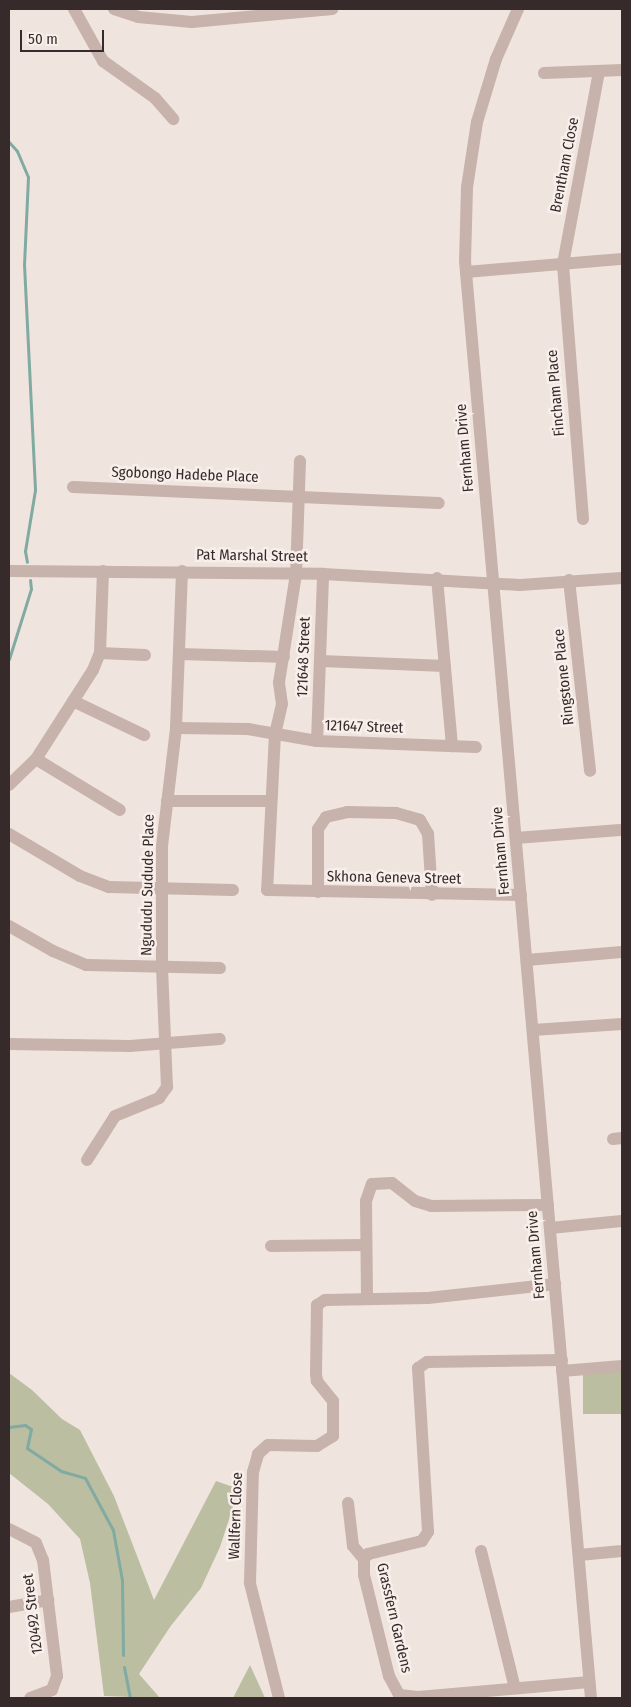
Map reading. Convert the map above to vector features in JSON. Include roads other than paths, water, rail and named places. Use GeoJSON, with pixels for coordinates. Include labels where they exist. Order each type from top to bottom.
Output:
{"type":"FeatureCollection","features":[{"type":"Feature","properties":{"kind":"street"},"geometry":{"type":"LineString","coordinates":[[74,9],[103,61],[155,98],[173,119]]}},
{"type":"Feature","properties":{"kind":"street"},"geometry":{"type":"LineString","coordinates":[[114,9],[138,17],[192,22],[332,9]]}},
{"type":"Feature","properties":{"kind":"street","name":"Fernham Drive"},"geometry":{"type":"LineString","coordinates":[[518,9],[496,59],[477,122],[467,187],[466,272],[591,1698]]}},
{"type":"Feature","properties":{"kind":"street"},"geometry":{"type":"LineString","coordinates":[[544,73],[622,70]]}},
{"type":"Feature","properties":{"kind":"street","name":"Brentham Close"},"geometry":{"type":"LineString","coordinates":[[563,264],[600,71]]}},
{"type":"Feature","properties":{"kind":"street"},"geometry":{"type":"LineString","coordinates":[[466,272],[622,259]]}},
{"type":"Feature","properties":{"kind":"street","name":"Fincham Place"},"geometry":{"type":"LineString","coordinates":[[563,264],[583,519]]}},
{"type":"Feature","properties":{"kind":"street"},"geometry":{"type":"LineString","coordinates":[[167,800],[271,801],[275,734],[281,712],[279,682],[296,574],[297,496],[300,461]]}},
{"type":"Feature","properties":{"kind":"street","name":"Sgobongo Hadebe Place"},"geometry":{"type":"LineString","coordinates":[[73,487],[439,503]]}},
{"type":"Feature","properties":{"kind":"street","name":"Pat Marshal Street"},"geometry":{"type":"LineString","coordinates":[[9,571],[182,571],[323,574],[437,578],[494,584],[622,578]]}},
{"type":"Feature","properties":{"kind":"street"},"geometry":{"type":"LineString","coordinates":[[9,785],[36,759],[73,701],[100,653],[103,571]]}},
{"type":"Feature","properties":{"kind":"street","name":"Ngududu Sudude Place"},"geometry":{"type":"LineString","coordinates":[[87,1160],[115,1116],[152,1102],[166,1091],[162,968],[162,889],[167,800],[176,728],[182,571]]}},
{"type":"Feature","properties":{"kind":"street","name":"121648 Street"},"geometry":{"type":"LineString","coordinates":[[317,741],[322,661],[323,574]]}},
{"type":"Feature","properties":{"kind":"street"},"geometry":{"type":"LineString","coordinates":[[437,578],[452,746]]}},
{"type":"Feature","properties":{"kind":"street","name":"Ringstone Place"},"geometry":{"type":"LineString","coordinates":[[569,580],[590,771]]}},
{"type":"Feature","properties":{"kind":"street"},"geometry":{"type":"LineString","coordinates":[[100,653],[145,655]]}},
{"type":"Feature","properties":{"kind":"street"},"geometry":{"type":"LineString","coordinates":[[179,654],[284,657]]}},
{"type":"Feature","properties":{"kind":"street"},"geometry":{"type":"LineString","coordinates":[[322,661],[445,666]]}},
{"type":"Feature","properties":{"kind":"street"},"geometry":{"type":"LineString","coordinates":[[73,701],[144,735]]}},
{"type":"Feature","properties":{"kind":"street","name":"121647 Street"},"geometry":{"type":"LineString","coordinates":[[176,728],[248,730],[317,741],[476,747]]}},
{"type":"Feature","properties":{"kind":"street"},"geometry":{"type":"LineString","coordinates":[[36,759],[120,810]]}},
{"type":"Feature","properties":{"kind":"street","name":"Skhona Geneva Street"},"geometry":{"type":"LineString","coordinates":[[271,801],[267,890],[432,896],[521,895]]}},
{"type":"Feature","properties":{"kind":"street"},"geometry":{"type":"LineString","coordinates":[[318,892],[317,838],[326,817],[347,812],[396,813],[420,820],[428,834],[432,896]]}},
{"type":"Feature","properties":{"kind":"street"},"geometry":{"type":"LineString","coordinates":[[516,838],[620,830]]}},
{"type":"Feature","properties":{"kind":"street"},"geometry":{"type":"LineString","coordinates":[[9,834],[95,883],[131,889],[233,890]]}},
{"type":"Feature","properties":{"kind":"street"},"geometry":{"type":"LineString","coordinates":[[9,926],[53,951],[86,965],[220,968]]}},
{"type":"Feature","properties":{"kind":"street"},"geometry":{"type":"LineString","coordinates":[[527,960],[622,952]]}},
{"type":"Feature","properties":{"kind":"street"},"geometry":{"type":"LineString","coordinates":[[532,1030],[622,1024]]}},
{"type":"Feature","properties":{"kind":"street"},"geometry":{"type":"LineString","coordinates":[[9,1044],[130,1046],[220,1040]]}},
{"type":"Feature","properties":{"kind":"street"},"geometry":{"type":"LineString","coordinates":[[367,1298],[366,1192],[372,1184],[379,1182],[392,1183],[415,1201],[431,1206],[548,1206]]}},
{"type":"Feature","properties":{"kind":"street"},"geometry":{"type":"LineString","coordinates":[[550,1228],[622,1221]]}},
{"type":"Feature","properties":{"kind":"street"},"geometry":{"type":"LineString","coordinates":[[271,1246],[365,1245]]}},
{"type":"Feature","properties":{"kind":"street","name":"Wallfern Close"},"geometry":{"type":"LineString","coordinates":[[279,1698],[250,1583],[255,1462],[261,1449],[268,1445],[317,1446],[333,1436],[333,1401],[317,1381],[316,1374],[316,1310],[325,1300],[428,1298],[555,1284]]}},
{"type":"Feature","properties":{"kind":"street","name":"Grassfern Gardens"},"geometry":{"type":"LineString","coordinates":[[562,1366],[427,1362],[418,1368],[428,1532],[422,1540],[374,1551],[364,1559],[364,1575],[387,1666],[399,1695],[418,1697],[589,1682]]}},
{"type":"Feature","properties":{"kind":"street"},"geometry":{"type":"LineString","coordinates":[[562,1366],[622,1366]]}},
{"type":"Feature","properties":{"kind":"street"},"geometry":{"type":"LineString","coordinates":[[348,1503],[353,1546],[364,1559]]}},
{"type":"Feature","properties":{"kind":"street","name":"120492 Street"},"geometry":{"type":"LineString","coordinates":[[9,1529],[40,1547],[48,1600],[56,1686],[47,1693],[30,1698]]}},
{"type":"Feature","properties":{"kind":"street"},"geometry":{"type":"LineString","coordinates":[[481,1551],[515,1688]]}},
{"type":"Feature","properties":{"kind":"street"},"geometry":{"type":"LineString","coordinates":[[579,1555],[622,1551]]}},
{"type":"Feature","properties":{"kind":"street"},"geometry":{"type":"LineString","coordinates":[[9,1607],[48,1600]]}},
{"type":"Feature","properties":{"kind":"waterway"},"geometry":{"type":"LineString","coordinates":[[9,142],[17,151],[28,177],[24,264],[35,490],[25,551],[27,562]]}},
{"type":"Feature","properties":{"kind":"waterway"},"geometry":{"type":"LineString","coordinates":[[9,659],[31,589],[30,580]]}},
{"type":"Feature","properties":{"kind":"waterway"},"geometry":{"type":"LineString","coordinates":[[9,1427],[25,1425],[31,1429],[27,1448],[61,1471],[85,1478],[113,1530],[122,1580],[123,1655]]}},
{"type":"Feature","properties":{"kind":"waterway"},"geometry":{"type":"LineString","coordinates":[[124,1667],[130,1698]]}}]}
